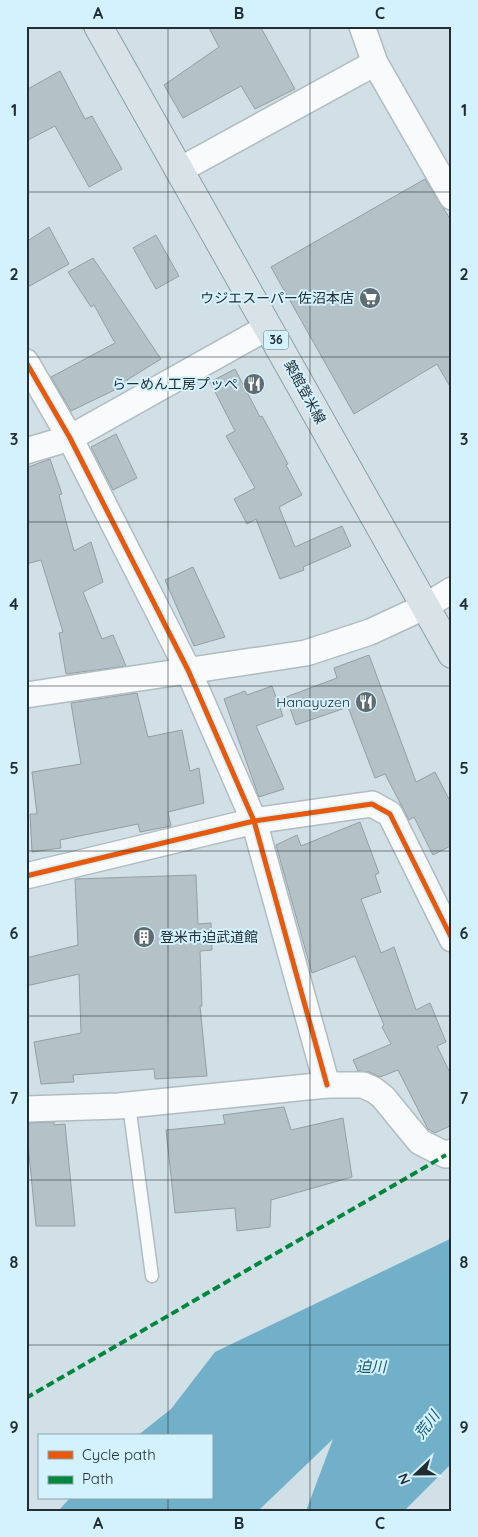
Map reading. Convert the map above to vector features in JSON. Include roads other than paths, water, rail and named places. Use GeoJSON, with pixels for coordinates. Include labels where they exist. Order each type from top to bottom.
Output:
{"type":"FeatureCollection","features":[{"type":"Feature","properties":{"kind":"main road","name":"築館登米線"},"geometry":{"type":"LineString","coordinates":[[98,26],[178,171],[452,654]]}},
{"type":"Feature","properties":{"kind":"street"},"geometry":{"type":"LineString","coordinates":[[362,26],[375,63],[452,197]]}},
{"type":"Feature","properties":{"kind":"street"},"geometry":{"type":"LineString","coordinates":[[178,171],[375,63]]}},
{"type":"Feature","properties":{"kind":"street"},"geometry":{"type":"LineString","coordinates":[[26,451],[70,438],[268,327]]}},
{"type":"Feature","properties":{"kind":"street"},"geometry":{"type":"LineString","coordinates":[[26,362],[70,438],[188,670],[254,821],[327,1085]]}},
{"type":"Feature","properties":{"kind":"street"},"geometry":{"type":"LineString","coordinates":[[26,695],[306,653],[370,632],[426,606],[452,590]]}},
{"type":"Feature","properties":{"kind":"street"},"geometry":{"type":"LineString","coordinates":[[26,876],[254,821],[372,804],[390,814],[452,939]]}},
{"type":"Feature","properties":{"kind":"street"},"geometry":{"type":"LineString","coordinates":[[26,1109],[129,1104],[327,1085],[362,1085],[374,1090],[392,1107],[420,1142],[446,1155],[452,1152]]}},
{"type":"Feature","properties":{"kind":"lane"},"geometry":{"type":"LineString","coordinates":[[129,1104],[152,1276]]}},
{"type":"Feature","properties":{"kind":"water","name":"迫川"},"geometry":{"type":"Polygon","coordinates":[[[452,1238],[452,1463],[404,1511],[306,1511],[333,1439],[258,1511],[58,1511],[68,1500],[212,1500],[212,1434],[140,1434],[171,1409],[215,1352],[452,1238]]]}},
{"type":"Feature","properties":{"kind":"place","name":"ウジエスーパー佐沼本店"},"geometry":{"type":"Point","coordinates":[370,298]}},
{"type":"Feature","properties":{"kind":"place","name":"らーめん工房プッぺ"},"geometry":{"type":"Point","coordinates":[254,384]}},
{"type":"Feature","properties":{"kind":"place","name":"Hanayuzen"},"geometry":{"type":"Point","coordinates":[366,702]}},
{"type":"Feature","properties":{"kind":"place","name":"登米市迫武道館"},"geometry":{"type":"Point","coordinates":[144,937]}},
{"type":"Feature","properties":{"kind":"water label","name":"荒川"},"geometry":{"type":"Point","coordinates":[427,1425]}}]}
